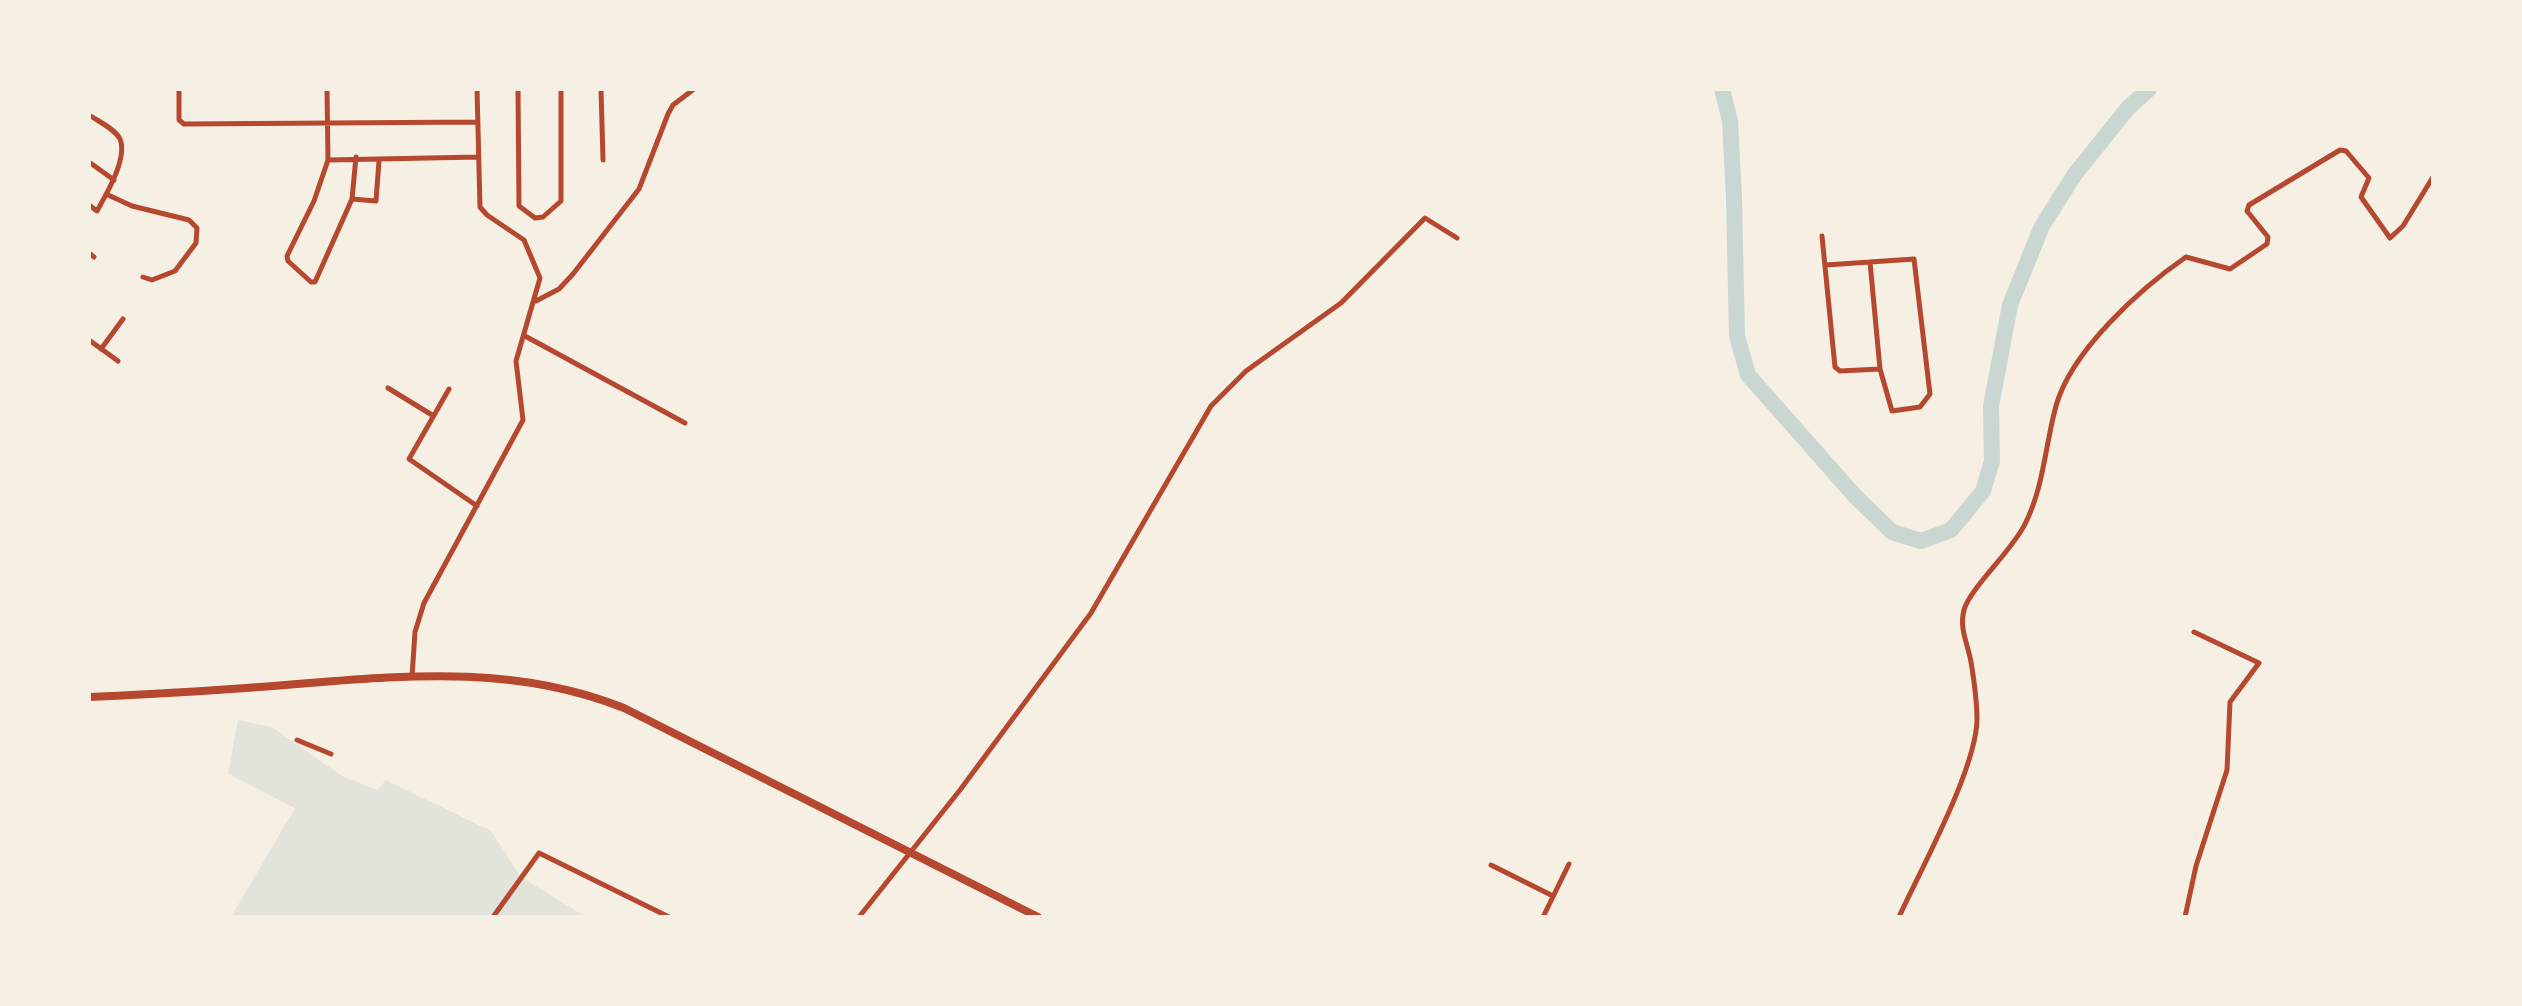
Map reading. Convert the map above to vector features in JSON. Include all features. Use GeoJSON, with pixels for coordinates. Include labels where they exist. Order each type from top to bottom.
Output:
{"type":"FeatureCollection","features":[{"type":"Feature","properties":{"kind":"main road"},"geometry":{"type":"LineString","coordinates":[[89,697],[412,677],[490,676],[532,680],[597,697],[735,762],[1033,916]]}},
{"type":"Feature","properties":{"kind":"street"},"geometry":{"type":"LineString","coordinates":[[179,89],[179,120],[184,124],[478,122]]}},
{"type":"Feature","properties":{"kind":"street"},"geometry":{"type":"LineString","coordinates":[[327,89],[328,160],[314,201],[287,256],[288,261],[312,282],[315,282],[352,199],[356,157]]}},
{"type":"Feature","properties":{"kind":"street"},"geometry":{"type":"LineString","coordinates":[[412,677],[415,632],[424,603],[523,420],[516,361],[540,282],[529,248],[480,207],[477,89]]}},
{"type":"Feature","properties":{"kind":"street"},"geometry":{"type":"LineString","coordinates":[[518,89],[519,206],[527,215],[543,218],[558,207],[562,195],[561,89]]}},
{"type":"Feature","properties":{"kind":"street"},"geometry":{"type":"LineString","coordinates":[[601,89],[603,160]]}},
{"type":"Feature","properties":{"kind":"street"},"geometry":{"type":"LineString","coordinates":[[536,301],[559,289],[573,274],[639,189],[668,114],[673,105],[694,89]]}},
{"type":"Feature","properties":{"kind":"street"},"geometry":{"type":"LineString","coordinates":[[89,115],[120,139],[114,180],[97,211],[89,205]]}},
{"type":"Feature","properties":{"kind":"street"},"geometry":{"type":"LineString","coordinates":[[1899,917],[1952,799],[1976,733],[1973,681],[1963,633],[1965,606],[2025,525],[2042,482],[2056,405],[2075,369],[2133,298],[2169,268],[2188,257],[2230,270],[2267,244],[2268,237],[2247,211],[2249,205],[2340,150],[2346,151],[2370,178],[2361,197],[2390,238],[2403,226],[2433,177]]}},
{"type":"Feature","properties":{"kind":"street"},"geometry":{"type":"LineString","coordinates":[[328,160],[356,157],[479,157]]}},
{"type":"Feature","properties":{"kind":"street"},"geometry":{"type":"LineString","coordinates":[[352,199],[376,201],[379,161]]}},
{"type":"Feature","properties":{"kind":"street"},"geometry":{"type":"LineString","coordinates":[[89,162],[114,180]]}},
{"type":"Feature","properties":{"kind":"street"},"geometry":{"type":"LineString","coordinates":[[106,194],[132,205],[189,220],[197,228],[198,235],[192,251],[175,271],[152,280],[143,277]]}},
{"type":"Feature","properties":{"kind":"street"},"geometry":{"type":"LineString","coordinates":[[859,917],[911,854],[1091,613],[1211,407],[1246,371],[1341,303],[1425,218],[1457,238]]}},
{"type":"Feature","properties":{"kind":"street"},"geometry":{"type":"LineString","coordinates":[[1822,236],[1835,367],[1840,370],[1880,369]]}},
{"type":"Feature","properties":{"kind":"street"},"geometry":{"type":"LineString","coordinates":[[1826,265],[1911,257],[1915,260],[1930,394],[1920,407],[1892,411],[1880,369],[1870,262]]}},
{"type":"Feature","properties":{"kind":"street"},"geometry":{"type":"LineString","coordinates":[[101,349],[123,318]]}},
{"type":"Feature","properties":{"kind":"street"},"geometry":{"type":"LineString","coordinates":[[525,336],[685,423]]}},
{"type":"Feature","properties":{"kind":"street"},"geometry":{"type":"LineString","coordinates":[[89,340],[118,361]]}},
{"type":"Feature","properties":{"kind":"street"},"geometry":{"type":"LineString","coordinates":[[388,388],[432,415]]}},
{"type":"Feature","properties":{"kind":"street"},"geometry":{"type":"LineString","coordinates":[[449,389],[408,459],[477,506]]}},
{"type":"Feature","properties":{"kind":"street"},"geometry":{"type":"LineString","coordinates":[[2185,917],[2196,866],[2227,770],[2230,702],[2259,663],[2194,632]]}},
{"type":"Feature","properties":{"kind":"street"},"geometry":{"type":"LineString","coordinates":[[297,740],[331,754]]}},
{"type":"Feature","properties":{"kind":"street"},"geometry":{"type":"LineString","coordinates":[[493,917],[539,853],[669,917]]}},
{"type":"Feature","properties":{"kind":"street"},"geometry":{"type":"LineString","coordinates":[[1543,917],[1570,864]]}},
{"type":"Feature","properties":{"kind":"street"},"geometry":{"type":"LineString","coordinates":[[1491,865],[1553,896]]}},
{"type":"Feature","properties":{"kind":"shaded area"},"geometry":{"type":"Polygon","coordinates":[[[238,720],[272,727],[342,776],[377,790],[386,780],[491,831],[521,877],[586,917],[231,917],[295,808],[228,774],[238,720]]]}},
{"type":"Feature","properties":{"kind":"waterway"},"geometry":{"type":"LineString","coordinates":[[1722,89],[1730,121],[1737,336],[1748,375],[1855,496],[1892,532],[1921,541],[1951,530],[1983,491],[1992,461],[1991,406],[2010,305],[2042,226],[2075,174],[2128,108],[2149,89]]}}]}
